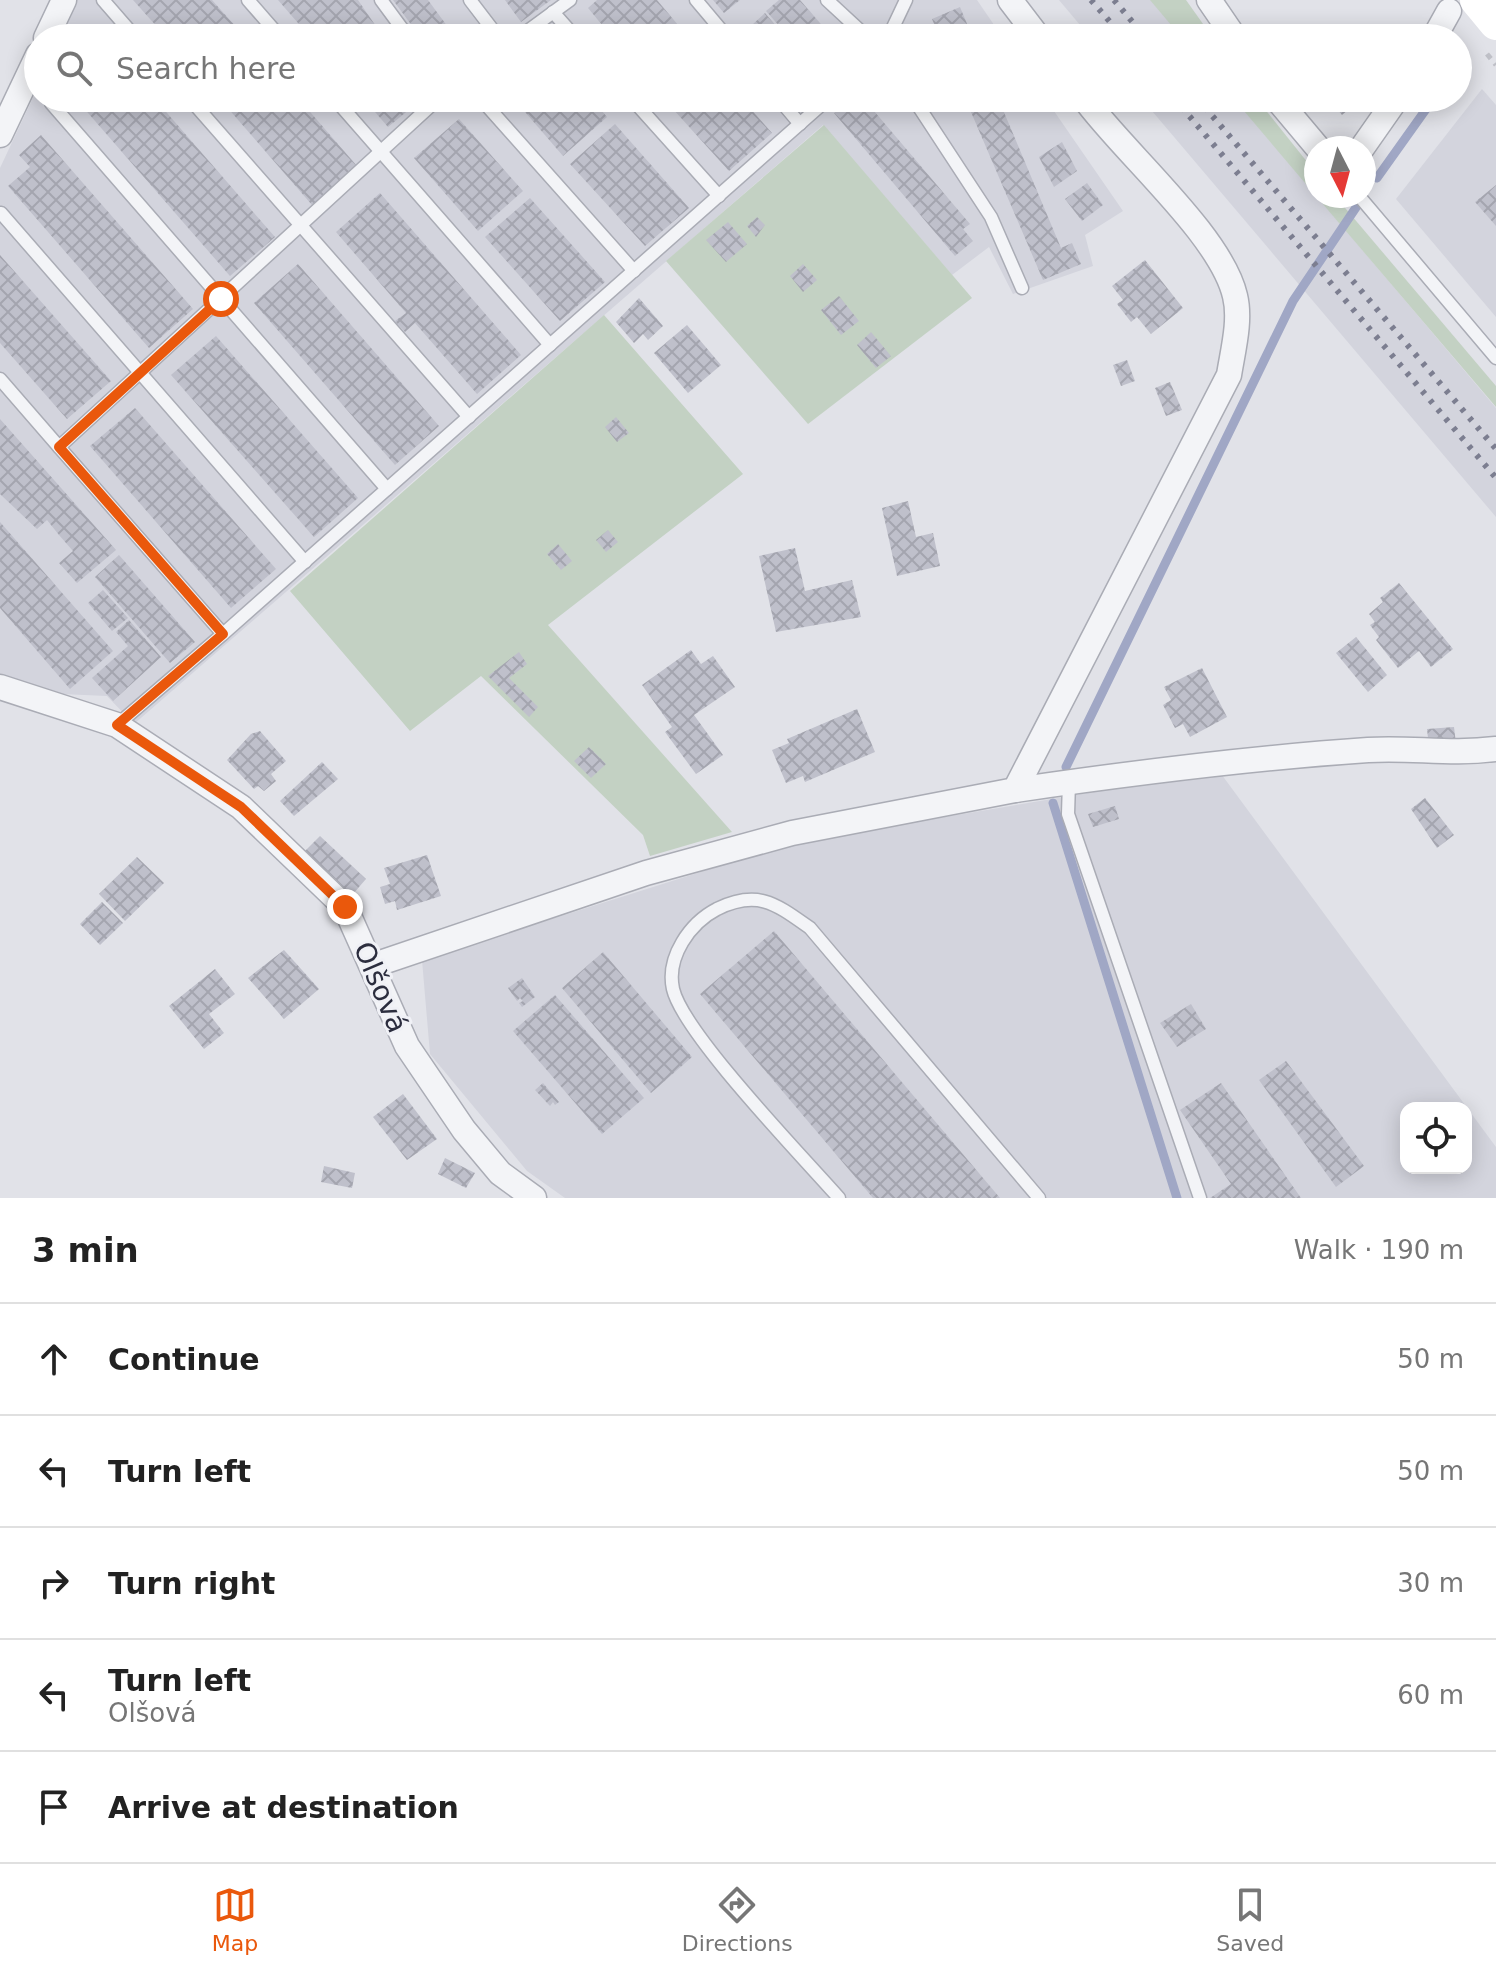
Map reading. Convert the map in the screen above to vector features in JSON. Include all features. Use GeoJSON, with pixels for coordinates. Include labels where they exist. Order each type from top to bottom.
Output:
{"type":"FeatureCollection","features":[{"type":"Feature","properties":{"kind":"main road"},"geometry":{"type":"LineString","coordinates":[[1463,6],[1496,23]]}},
{"type":"Feature","properties":{"kind":"street"},"geometry":{"type":"LineString","coordinates":[[53,24],[64,0]]}},
{"type":"Feature","properties":{"kind":"street"},"geometry":{"type":"LineString","coordinates":[[1010,0],[1028,24]]}},
{"type":"Feature","properties":{"kind":"street"},"geometry":{"type":"LineString","coordinates":[[1209,0],[1225,24]]}},
{"type":"Feature","properties":{"kind":"street"},"geometry":{"type":"LineString","coordinates":[[1447,24],[1463,6]]}},
{"type":"Feature","properties":{"kind":"street"},"geometry":{"type":"LineString","coordinates":[[0,135],[24,84]]}},
{"type":"Feature","properties":{"kind":"street"},"geometry":{"type":"LineString","coordinates":[[1015,790],[1229,375],[1236,333],[1236,296],[1218,258],[1168,194],[1109,132],[1094,112]]}},
{"type":"Feature","properties":{"kind":"street"},"geometry":{"type":"LineString","coordinates":[[1288,112],[1308,136]]}},
{"type":"Feature","properties":{"kind":"street"},"geometry":{"type":"LineString","coordinates":[[1370,136],[1387,112]]}},
{"type":"Feature","properties":{"kind":"street","name":"Olšová"},"geometry":{"type":"LineString","coordinates":[[0,687],[117,725],[241,807],[345,907],[374,965],[407,1046],[464,1130],[500,1173],[534,1198]]}},
{"type":"Feature","properties":{"kind":"street"},"geometry":{"type":"LineString","coordinates":[[374,965],[646,873],[763,841],[1015,790],[1229,760],[1374,749],[1457,754],[1496,749]]}},
{"type":"Feature","properties":{"kind":"lane"},"geometry":{"type":"LineString","coordinates":[[103,0],[124,24]]}},
{"type":"Feature","properties":{"kind":"lane"},"geometry":{"type":"LineString","coordinates":[[248,0],[269,24]]}},
{"type":"Feature","properties":{"kind":"lane"},"geometry":{"type":"LineString","coordinates":[[381,0],[399,24]]}},
{"type":"Feature","properties":{"kind":"lane"},"geometry":{"type":"LineString","coordinates":[[470,0],[488,24]]}},
{"type":"Feature","properties":{"kind":"lane"},"geometry":{"type":"LineString","coordinates":[[537,24],[570,0]]}},
{"type":"Feature","properties":{"kind":"lane"},"geometry":{"type":"LineString","coordinates":[[696,0],[716,24]]}},
{"type":"Feature","properties":{"kind":"lane"},"geometry":{"type":"LineString","coordinates":[[827,0],[853,24]]}},
{"type":"Feature","properties":{"kind":"lane"},"geometry":{"type":"LineString","coordinates":[[895,24],[906,0]]}},
{"type":"Feature","properties":{"kind":"lane"},"geometry":{"type":"LineString","coordinates":[[553,12],[564,24]]}},
{"type":"Feature","properties":{"kind":"lane"},"geometry":{"type":"LineString","coordinates":[[59,112],[387,489]]}},
{"type":"Feature","properties":{"kind":"lane"},"geometry":{"type":"LineString","coordinates":[[201,112],[469,417]]}},
{"type":"Feature","properties":{"kind":"lane"},"geometry":{"type":"LineString","coordinates":[[346,112],[550,345]]}},
{"type":"Feature","properties":{"kind":"lane"},"geometry":{"type":"LineString","coordinates":[[59,447],[424,112]]}},
{"type":"Feature","properties":{"kind":"lane"},"geometry":{"type":"LineString","coordinates":[[492,112],[634,271]]}},
{"type":"Feature","properties":{"kind":"lane"},"geometry":{"type":"LineString","coordinates":[[644,112],[719,196]]}},
{"type":"Feature","properties":{"kind":"lane"},"geometry":{"type":"LineString","coordinates":[[790,112],[800,124]]}},
{"type":"Feature","properties":{"kind":"lane"},"geometry":{"type":"LineString","coordinates":[[117,725],[813,112]]}},
{"type":"Feature","properties":{"kind":"lane"},"geometry":{"type":"LineString","coordinates":[[922,112],[991,217],[1022,288]]}},
{"type":"Feature","properties":{"kind":"lane"},"geometry":{"type":"LineString","coordinates":[[1369,208],[1496,358]]}},
{"type":"Feature","properties":{"kind":"lane"},"geometry":{"type":"LineString","coordinates":[[1,213],[305,562]]}},
{"type":"Feature","properties":{"kind":"lane"},"geometry":{"type":"LineString","coordinates":[[0,379],[223,634]]}},
{"type":"Feature","properties":{"kind":"lane"},"geometry":{"type":"LineString","coordinates":[[1069,782],[1068,814],[1200,1198]]}},
{"type":"Feature","properties":{"kind":"lane"},"geometry":{"type":"LineString","coordinates":[[839,1198],[693,1028],[673,988],[678,947],[702,917],[736,900],[771,900],[810,928],[1039,1198]]}},
{"type":"Feature","properties":{"kind":"shaded area"},"geometry":{"type":"Polygon","coordinates":[[[76,0],[977,0],[993,24],[66,24],[76,0]]]}},
{"type":"Feature","properties":{"kind":"shaded area"},"geometry":{"type":"Polygon","coordinates":[[[1059,0],[1151,0],[1171,24],[1079,24],[1059,0]]]}},
{"type":"Feature","properties":{"kind":"shaded area"},"geometry":{"type":"Polygon","coordinates":[[[1482,89],[1496,105],[1496,317],[1396,199],[1464,112],[1472,112],[1472,102],[1482,89]]]}},
{"type":"Feature","properties":{"kind":"shaded area"},"geometry":{"type":"Polygon","coordinates":[[[26,112],[1055,112],[1123,211],[1085,235],[1093,266],[1013,294],[989,247],[952,275],[823,125],[134,724],[107,696],[62,694],[0,675],[0,168],[26,112]]]}},
{"type":"Feature","properties":{"kind":"shaded area"},"geometry":{"type":"Polygon","coordinates":[[[1153,112],[1246,112],[1304,181],[1304,208],[1327,208],[1496,408],[1496,517],[1153,112]]]}},
{"type":"Feature","properties":{"kind":"shaded area"},"geometry":{"type":"Polygon","coordinates":[[[1219,771],[1463,1102],[1400,1102],[1400,1174],[1472,1174],[1472,1114],[1496,1147],[1496,1198],[565,1198],[527,1171],[430,1054],[422,960],[796,842],[1219,771]]]}},
{"type":"Feature","properties":{"kind":"green space"},"geometry":{"type":"Polygon","coordinates":[[[1150,0],[1186,0],[1203,24],[1170,24],[1150,0]]]}},
{"type":"Feature","properties":{"kind":"green space"},"geometry":{"type":"Polygon","coordinates":[[[1245,112],[1267,112],[1304,158],[1304,182],[1245,112]]]}},
{"type":"Feature","properties":{"kind":"green space"},"geometry":{"type":"Polygon","coordinates":[[[824,125],[972,298],[808,424],[666,261],[824,125]]]}},
{"type":"Feature","properties":{"kind":"green space"},"geometry":{"type":"Polygon","coordinates":[[[1326,208],[1345,208],[1496,386],[1496,407],[1326,208]]]}},
{"type":"Feature","properties":{"kind":"green space"},"geometry":{"type":"Polygon","coordinates":[[[604,315],[743,474],[548,625],[732,832],[650,856],[643,835],[481,676],[410,731],[290,591],[604,315]]]}},
{"type":"Feature","properties":{"kind":"building"},"geometry":{"type":"Polygon","coordinates":[[[133,0],[212,0],[233,24],[154,24],[133,0]]]}},
{"type":"Feature","properties":{"kind":"building"},"geometry":{"type":"Polygon","coordinates":[[[278,0],[358,0],[374,24],[299,24],[278,0]]]}},
{"type":"Feature","properties":{"kind":"building"},"geometry":{"type":"Polygon","coordinates":[[[393,0],[428,0],[446,24],[411,24],[393,0]]]}},
{"type":"Feature","properties":{"kind":"building"},"geometry":{"type":"Polygon","coordinates":[[[505,0],[551,0],[521,22],[505,0]]]}},
{"type":"Feature","properties":{"kind":"building"},"geometry":{"type":"Polygon","coordinates":[[[597,0],[657,0],[677,24],[601,24],[588,8],[597,0]]]}},
{"type":"Feature","properties":{"kind":"building"},"geometry":{"type":"Polygon","coordinates":[[[713,0],[740,0],[724,13],[713,0]]]}},
{"type":"Feature","properties":{"kind":"building"},"geometry":{"type":"Polygon","coordinates":[[[779,0],[800,0],[821,24],[778,24],[766,11],[779,0]]]}},
{"type":"Feature","properties":{"kind":"building"},"geometry":{"type":"Polygon","coordinates":[[[960,7],[967,24],[934,24],[932,19],[960,7]]]}},
{"type":"Feature","properties":{"kind":"building"},"geometry":{"type":"Polygon","coordinates":[[[765,13],[775,24],[753,24],[765,13]]]}},
{"type":"Feature","properties":{"kind":"building"},"geometry":{"type":"Polygon","coordinates":[[[87,112],[166,112],[275,237],[230,276],[87,112]]]}},
{"type":"Feature","properties":{"kind":"building"},"geometry":{"type":"Polygon","coordinates":[[[231,112],[310,112],[357,166],[312,205],[231,112]]]}},
{"type":"Feature","properties":{"kind":"building"},"geometry":{"type":"Polygon","coordinates":[[[375,112],[406,112],[388,127],[375,112]]]}},
{"type":"Feature","properties":{"kind":"building"},"geometry":{"type":"Polygon","coordinates":[[[525,112],[603,112],[607,117],[563,156],[525,112]]]}},
{"type":"Feature","properties":{"kind":"building"},"geometry":{"type":"Polygon","coordinates":[[[676,112],[753,112],[772,133],[729,171],[676,112]]]}},
{"type":"Feature","properties":{"kind":"building"},"geometry":{"type":"Polygon","coordinates":[[[875,112],[970,224],[963,229],[973,241],[955,256],[834,113],[875,112]]]}},
{"type":"Feature","properties":{"kind":"building"},"geometry":{"type":"Polygon","coordinates":[[[971,112],[1004,112],[1061,248],[1072,243],[1081,264],[1043,280],[971,112]]]}},
{"type":"Feature","properties":{"kind":"building"},"geometry":{"type":"Polygon","coordinates":[[[459,119],[523,191],[478,231],[414,158],[459,119]]]}},
{"type":"Feature","properties":{"kind":"building"},"geometry":{"type":"Polygon","coordinates":[[[615,124],[689,208],[645,246],[570,164],[615,124]]]}},
{"type":"Feature","properties":{"kind":"building"},"geometry":{"type":"Polygon","coordinates":[[[41,135],[193,309],[149,348],[8,186],[30,167],[19,155],[41,135]]]}},
{"type":"Feature","properties":{"kind":"building"},"geometry":{"type":"Polygon","coordinates":[[[1062,142],[1077,171],[1054,187],[1039,157],[1062,142]]]}},
{"type":"Feature","properties":{"kind":"building"},"geometry":{"type":"Polygon","coordinates":[[[1087,183],[1103,205],[1082,221],[1065,199],[1087,183]]]}},
{"type":"Feature","properties":{"kind":"building"},"geometry":{"type":"Polygon","coordinates":[[[1496,185],[1496,226],[1475,202],[1496,185]]]}},
{"type":"Feature","properties":{"kind":"building"},"geometry":{"type":"Polygon","coordinates":[[[380,193],[521,355],[477,394],[415,323],[405,332],[395,321],[406,313],[336,232],[380,193]]]}},
{"type":"Feature","properties":{"kind":"building"},"geometry":{"type":"Polygon","coordinates":[[[530,198],[605,282],[560,321],[485,237],[530,198]]]}},
{"type":"Feature","properties":{"kind":"building"},"geometry":{"type":"Polygon","coordinates":[[[757,217],[765,225],[756,237],[747,226],[757,217]]]}},
{"type":"Feature","properties":{"kind":"building"},"geometry":{"type":"Polygon","coordinates":[[[728,222],[747,244],[726,262],[706,240],[728,222]]]}},
{"type":"Feature","properties":{"kind":"building"},"geometry":{"type":"Polygon","coordinates":[[[0,255],[111,381],[67,419],[0,343],[0,255]]]}},
{"type":"Feature","properties":{"kind":"building"},"geometry":{"type":"Polygon","coordinates":[[[1145,260],[1183,308],[1151,334],[1137,317],[1131,322],[1117,304],[1123,300],[1112,286],[1145,260]]]}},
{"type":"Feature","properties":{"kind":"building"},"geometry":{"type":"Polygon","coordinates":[[[298,264],[439,426],[395,465],[254,303],[298,264]]]}},
{"type":"Feature","properties":{"kind":"building"},"geometry":{"type":"Polygon","coordinates":[[[803,264],[817,280],[803,292],[790,276],[803,264]]]}},
{"type":"Feature","properties":{"kind":"building"},"geometry":{"type":"Polygon","coordinates":[[[839,296],[859,321],[841,335],[821,310],[839,296]]]}},
{"type":"Feature","properties":{"kind":"building"},"geometry":{"type":"Polygon","coordinates":[[[639,298],[663,326],[648,340],[643,334],[634,343],[616,322],[639,298]]]}},
{"type":"Feature","properties":{"kind":"building"},"geometry":{"type":"Polygon","coordinates":[[[687,325],[721,365],[688,393],[654,353],[687,325]]]}},
{"type":"Feature","properties":{"kind":"building"},"geometry":{"type":"Polygon","coordinates":[[[871,332],[891,356],[876,368],[857,345],[871,332]]]}},
{"type":"Feature","properties":{"kind":"building"},"geometry":{"type":"Polygon","coordinates":[[[216,336],[358,498],[314,537],[171,375],[216,336]]]}},
{"type":"Feature","properties":{"kind":"building"},"geometry":{"type":"Polygon","coordinates":[[[1127,360],[1135,381],[1121,386],[1113,365],[1127,360]]]}},
{"type":"Feature","properties":{"kind":"building"},"geometry":{"type":"Polygon","coordinates":[[[1170,382],[1182,410],[1166,416],[1155,388],[1170,382]]]}},
{"type":"Feature","properties":{"kind":"building"},"geometry":{"type":"Polygon","coordinates":[[[135,408],[276,569],[231,608],[90,446],[135,408]]]}},
{"type":"Feature","properties":{"kind":"building"},"geometry":{"type":"Polygon","coordinates":[[[616,417],[629,433],[617,442],[605,427],[616,417]]]}},
{"type":"Feature","properties":{"kind":"building"},"geometry":{"type":"Polygon","coordinates":[[[0,419],[116,550],[77,583],[59,563],[73,551],[47,520],[37,529],[0,494],[0,419]]]}},
{"type":"Feature","properties":{"kind":"building"},"geometry":{"type":"Polygon","coordinates":[[[908,501],[916,537],[933,533],[940,566],[897,576],[882,508],[908,501]]]}},
{"type":"Feature","properties":{"kind":"building"},"geometry":{"type":"Polygon","coordinates":[[[0,522],[113,651],[70,689],[0,608],[0,522]]]}},
{"type":"Feature","properties":{"kind":"building"},"geometry":{"type":"Polygon","coordinates":[[[608,530],[618,542],[606,552],[596,540],[608,530]]]}},
{"type":"Feature","properties":{"kind":"building"},"geometry":{"type":"Polygon","coordinates":[[[558,544],[572,561],[561,570],[547,554],[558,544]]]}},
{"type":"Feature","properties":{"kind":"building"},"geometry":{"type":"Polygon","coordinates":[[[795,548],[805,591],[852,580],[861,617],[776,632],[759,556],[795,548]]]}},
{"type":"Feature","properties":{"kind":"building"},"geometry":{"type":"Polygon","coordinates":[[[119,555],[195,642],[170,663],[95,577],[119,555]]]}},
{"type":"Feature","properties":{"kind":"building"},"geometry":{"type":"Polygon","coordinates":[[[1399,583],[1453,649],[1431,667],[1419,651],[1398,668],[1376,640],[1379,637],[1370,625],[1375,622],[1369,614],[1383,602],[1380,598],[1399,583]]]}},
{"type":"Feature","properties":{"kind":"building"},"geometry":{"type":"Polygon","coordinates":[[[103,590],[128,618],[112,631],[88,603],[103,590]]]}},
{"type":"Feature","properties":{"kind":"building"},"geometry":{"type":"Polygon","coordinates":[[[129,620],[161,657],[113,701],[92,678],[128,646],[116,632],[129,620]]]}},
{"type":"Feature","properties":{"kind":"building"},"geometry":{"type":"Polygon","coordinates":[[[1356,637],[1387,675],[1368,692],[1336,653],[1356,637]]]}},
{"type":"Feature","properties":{"kind":"building"},"geometry":{"type":"Polygon","coordinates":[[[691,650],[701,664],[713,656],[735,687],[694,715],[723,755],[696,774],[665,732],[672,727],[642,685],[691,650]]]}},
{"type":"Feature","properties":{"kind":"building"},"geometry":{"type":"Polygon","coordinates":[[[519,652],[527,664],[509,678],[538,707],[529,717],[488,676],[519,652]]]}},
{"type":"Feature","properties":{"kind":"building"},"geometry":{"type":"Polygon","coordinates":[[[1202,668],[1227,717],[1190,737],[1183,724],[1175,728],[1163,705],[1171,700],[1164,687],[1202,668]]]}},
{"type":"Feature","properties":{"kind":"building"},"geometry":{"type":"Polygon","coordinates":[[[857,709],[875,752],[805,782],[803,776],[786,783],[772,750],[789,743],[787,739],[857,709]]]}},
{"type":"Feature","properties":{"kind":"building"},"geometry":{"type":"Polygon","coordinates":[[[1454,727],[1456,744],[1429,747],[1427,729],[1454,727]]]}},
{"type":"Feature","properties":{"kind":"building"},"geometry":{"type":"Polygon","coordinates":[[[260,731],[286,761],[271,774],[276,781],[264,791],[258,786],[254,789],[227,760],[251,734],[260,731]]]}},
{"type":"Feature","properties":{"kind":"building"},"geometry":{"type":"Polygon","coordinates":[[[589,747],[606,764],[591,778],[574,761],[589,747]]]}},
{"type":"Feature","properties":{"kind":"building"},"geometry":{"type":"Polygon","coordinates":[[[322,762],[338,779],[294,816],[280,801],[322,762]]]}},
{"type":"Feature","properties":{"kind":"building"},"geometry":{"type":"Polygon","coordinates":[[[1425,798],[1454,835],[1437,848],[1411,809],[1425,798]]]}},
{"type":"Feature","properties":{"kind":"building"},"geometry":{"type":"Polygon","coordinates":[[[1115,806],[1119,819],[1093,827],[1088,814],[1115,806]]]}},
{"type":"Feature","properties":{"kind":"building"},"geometry":{"type":"Polygon","coordinates":[[[320,836],[366,879],[352,895],[305,851],[320,836]]]}},
{"type":"Feature","properties":{"kind":"building"},"geometry":{"type":"Polygon","coordinates":[[[427,855],[441,896],[397,910],[395,901],[385,904],[380,887],[390,884],[384,868],[427,855]]]}},
{"type":"Feature","properties":{"kind":"building"},"geometry":{"type":"Polygon","coordinates":[[[137,857],[164,883],[125,921],[99,894],[137,857]]]}},
{"type":"Feature","properties":{"kind":"building"},"geometry":{"type":"Polygon","coordinates":[[[102,902],[123,923],[100,945],[80,924],[102,902]]]}},
{"type":"Feature","properties":{"kind":"building"},"geometry":{"type":"Polygon","coordinates":[[[774,931],[1000,1198],[873,1198],[700,994],[774,931]]]}},
{"type":"Feature","properties":{"kind":"building"},"geometry":{"type":"Polygon","coordinates":[[[284,950],[319,989],[284,1019],[248,978],[284,950]]]}},
{"type":"Feature","properties":{"kind":"building"},"geometry":{"type":"Polygon","coordinates":[[[603,952],[692,1057],[651,1093],[562,988],[603,952]]]}},
{"type":"Feature","properties":{"kind":"building"},"geometry":{"type":"Polygon","coordinates":[[[215,969],[235,994],[209,1014],[224,1033],[204,1049],[169,1006],[215,969]]]}},
{"type":"Feature","properties":{"kind":"building"},"geometry":{"type":"Polygon","coordinates":[[[522,978],[535,997],[522,1007],[519,1003],[523,1001],[520,998],[517,1001],[508,988],[522,978]]]}},
{"type":"Feature","properties":{"kind":"building"},"geometry":{"type":"Polygon","coordinates":[[[555,995],[644,1098],[602,1134],[513,1031],[555,995]]]}},
{"type":"Feature","properties":{"kind":"building"},"geometry":{"type":"Polygon","coordinates":[[[1191,1004],[1206,1029],[1177,1047],[1160,1023],[1191,1004]]]}},
{"type":"Feature","properties":{"kind":"building"},"geometry":{"type":"Polygon","coordinates":[[[1286,1061],[1364,1166],[1336,1187],[1259,1080],[1286,1061]]]}},
{"type":"Feature","properties":{"kind":"building"},"geometry":{"type":"Polygon","coordinates":[[[543,1083],[559,1102],[555,1105],[553,1102],[550,1106],[535,1090],[543,1083]]]}},
{"type":"Feature","properties":{"kind":"building"},"geometry":{"type":"Polygon","coordinates":[[[1221,1083],[1301,1198],[1210,1198],[1231,1184],[1180,1110],[1221,1083]]]}},
{"type":"Feature","properties":{"kind":"building"},"geometry":{"type":"Polygon","coordinates":[[[403,1094],[437,1139],[407,1160],[373,1117],[403,1094]]]}},
{"type":"Feature","properties":{"kind":"building"},"geometry":{"type":"Polygon","coordinates":[[[445,1158],[475,1173],[466,1188],[438,1174],[445,1158]]]}},
{"type":"Feature","properties":{"kind":"building"},"geometry":{"type":"Polygon","coordinates":[[[324,1166],[355,1173],[352,1188],[321,1182],[324,1166]]]}},
{"type":"Feature","properties":{"kind":"waterway"},"geometry":{"type":"LineString","coordinates":[[1377,178],[1424,112]]}},
{"type":"Feature","properties":{"kind":"waterway"},"geometry":{"type":"LineString","coordinates":[[1066,767],[1293,301],[1356,208]]}},
{"type":"Feature","properties":{"kind":"waterway"},"geometry":{"type":"LineString","coordinates":[[1053,803],[1177,1198]]}},
{"type":"Feature","properties":{"kind":"railway"},"geometry":{"type":"LineString","coordinates":[[1091,0],[1112,24]]}},
{"type":"Feature","properties":{"kind":"railway"},"geometry":{"type":"LineString","coordinates":[[1114,0],[1134,24]]}},
{"type":"Feature","properties":{"kind":"railway"},"geometry":{"type":"LineString","coordinates":[[1186,112],[1496,478]]}},
{"type":"Feature","properties":{"kind":"railway"},"geometry":{"type":"LineString","coordinates":[[1209,112],[1496,449]]}},
{"type":"Feature","properties":{"kind":"route"},"geometry":{"type":"LineString","coordinates":[[221,299],[59,447],[223,634],[117,725],[241,807],[345,907]]}}]}
